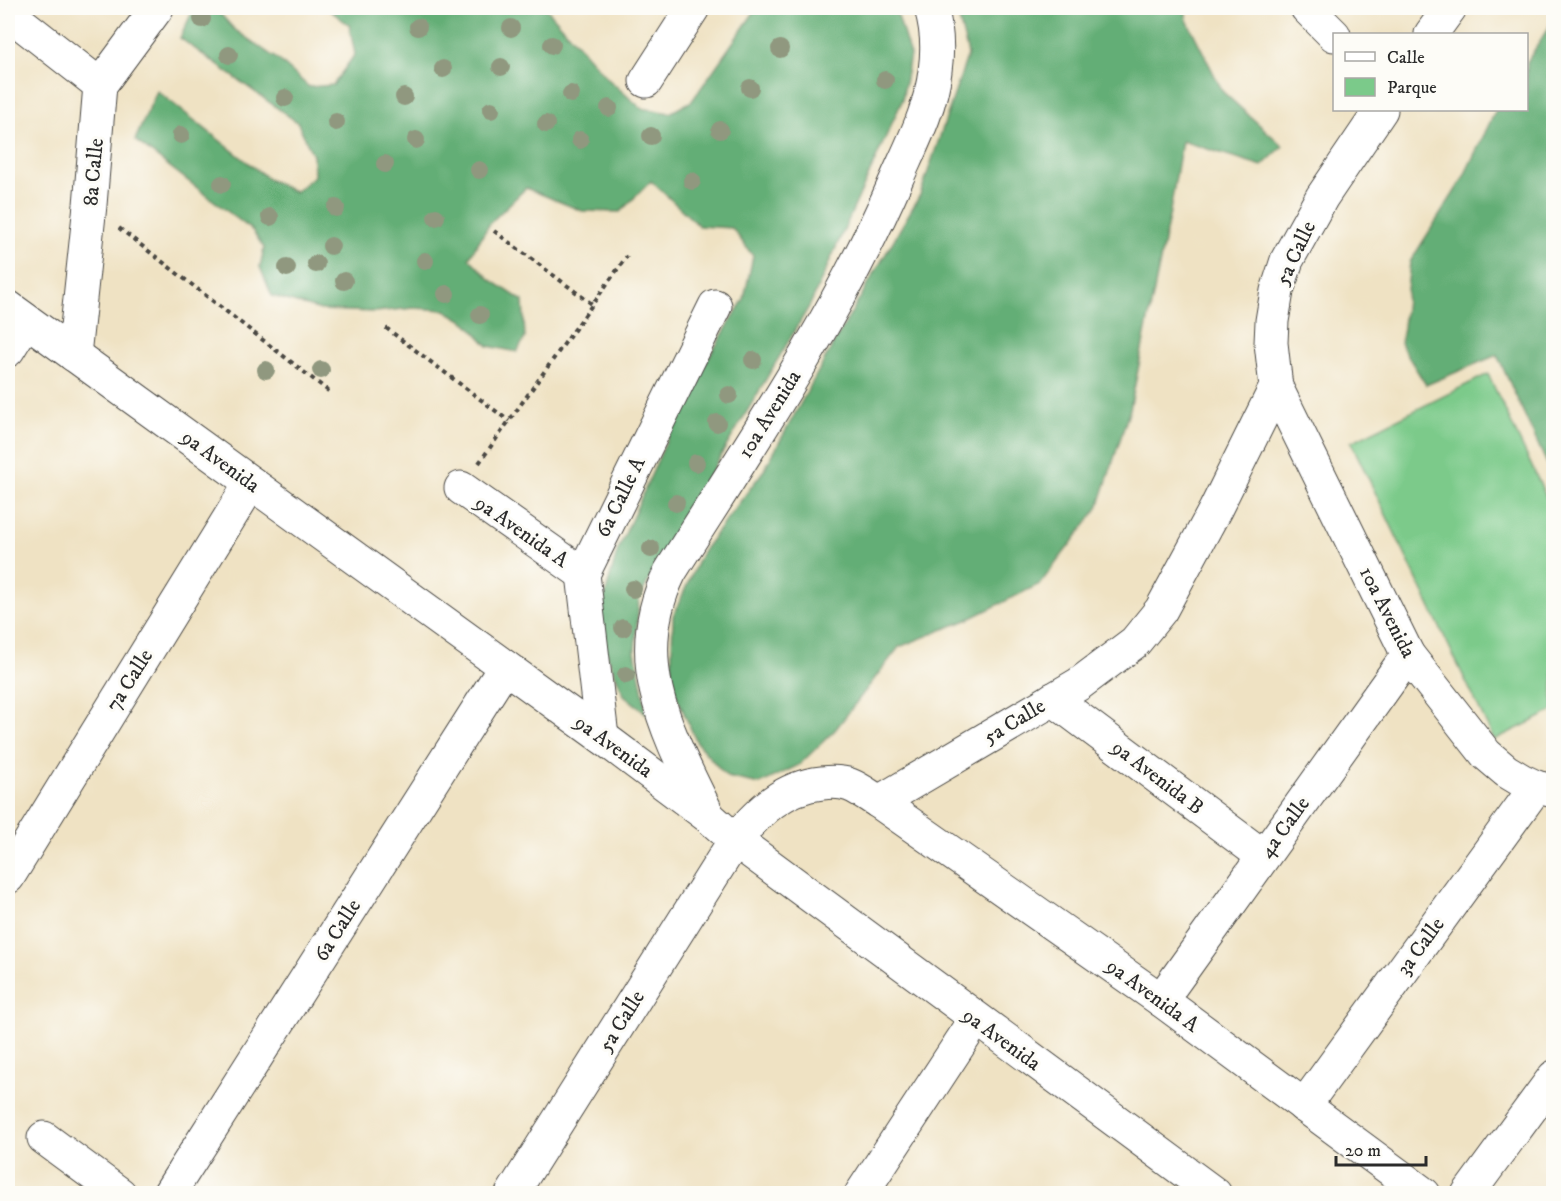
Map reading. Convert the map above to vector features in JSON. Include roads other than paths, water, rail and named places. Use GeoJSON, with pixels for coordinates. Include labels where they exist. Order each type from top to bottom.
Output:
{"type":"FeatureCollection","features":[{"type":"Feature","properties":{"kind":"street"},"geometry":{"type":"LineString","coordinates":[[8,13],[100,85],[157,8]]}},
{"type":"Feature","properties":{"kind":"street"},"geometry":{"type":"LineString","coordinates":[[646,81],[693,8]]}},
{"type":"Feature","properties":{"kind":"street","name":"10a Avenida"},"geometry":{"type":"LineString","coordinates":[[710,817],[679,756],[664,719],[655,685],[652,662],[653,615],[670,572],[803,359],[854,269],[886,203],[916,134],[935,72],[937,40],[931,8]]}},
{"type":"Feature","properties":{"kind":"street"},"geometry":{"type":"LineString","coordinates":[[1307,8],[1333,33]]}},
{"type":"Feature","properties":{"kind":"street"},"geometry":{"type":"LineString","coordinates":[[1432,33],[1450,8]]}},
{"type":"Feature","properties":{"kind":"street","name":"8a Calle"},"geometry":{"type":"LineString","coordinates":[[74,355],[100,85]]}},
{"type":"Feature","properties":{"kind":"street","name":"5a Calle"},"geometry":{"type":"LineString","coordinates":[[512,1194],[735,840],[757,813],[773,801],[808,785],[830,783],[845,784],[879,802],[1079,684],[1135,642],[1161,610],[1215,510],[1276,387],[1271,343],[1272,321],[1277,291],[1287,260],[1322,197],[1380,111]]}},
{"type":"Feature","properties":{"kind":"street","name":"6a Calle A"},"geometry":{"type":"LineString","coordinates":[[582,574],[715,306]]}},
{"type":"Feature","properties":{"kind":"street"},"geometry":{"type":"LineString","coordinates":[[8,350],[17,314]]}},
{"type":"Feature","properties":{"kind":"street","name":"9a Avenida"},"geometry":{"type":"LineString","coordinates":[[17,314],[602,737],[710,817],[735,840],[1212,1193]]}},
{"type":"Feature","properties":{"kind":"street","name":"10a Avenida"},"geometry":{"type":"LineString","coordinates":[[1276,387],[1408,655],[1486,754],[1506,771],[1545,789]]}},
{"type":"Feature","properties":{"kind":"street","name":"7a Calle"},"geometry":{"type":"LineString","coordinates":[[8,877],[251,483]]}},
{"type":"Feature","properties":{"kind":"street","name":"9a Avenida A"},"geometry":{"type":"LineString","coordinates":[[461,488],[582,574]]}},
{"type":"Feature","properties":{"kind":"street"},"geometry":{"type":"LineString","coordinates":[[582,574],[602,737]]}},
{"type":"Feature","properties":{"kind":"street","name":"4a Calle"},"geometry":{"type":"LineString","coordinates":[[1161,1000],[1408,655]]}},
{"type":"Feature","properties":{"kind":"street","name":"6a Calle"},"geometry":{"type":"LineString","coordinates":[[169,1194],[505,667]]}},
{"type":"Feature","properties":{"kind":"street","name":"9a Avenida B"},"geometry":{"type":"LineString","coordinates":[[1053,699],[1263,856]]}},
{"type":"Feature","properties":{"kind":"street","name":"3a Calle"},"geometry":{"type":"LineString","coordinates":[[1304,1106],[1545,789]]}},
{"type":"Feature","properties":{"kind":"street","name":"9a Avenida A"},"geometry":{"type":"LineString","coordinates":[[879,802],[1161,1000],[1424,1194]]}},
{"type":"Feature","properties":{"kind":"street"},"geometry":{"type":"LineString","coordinates":[[861,1194],[976,1019]]}},
{"type":"Feature","properties":{"kind":"street"},"geometry":{"type":"LineString","coordinates":[[1468,1194],[1554,1077]]}},
{"type":"Feature","properties":{"kind":"street"},"geometry":{"type":"LineString","coordinates":[[45,1138],[120,1194]]}}]}
